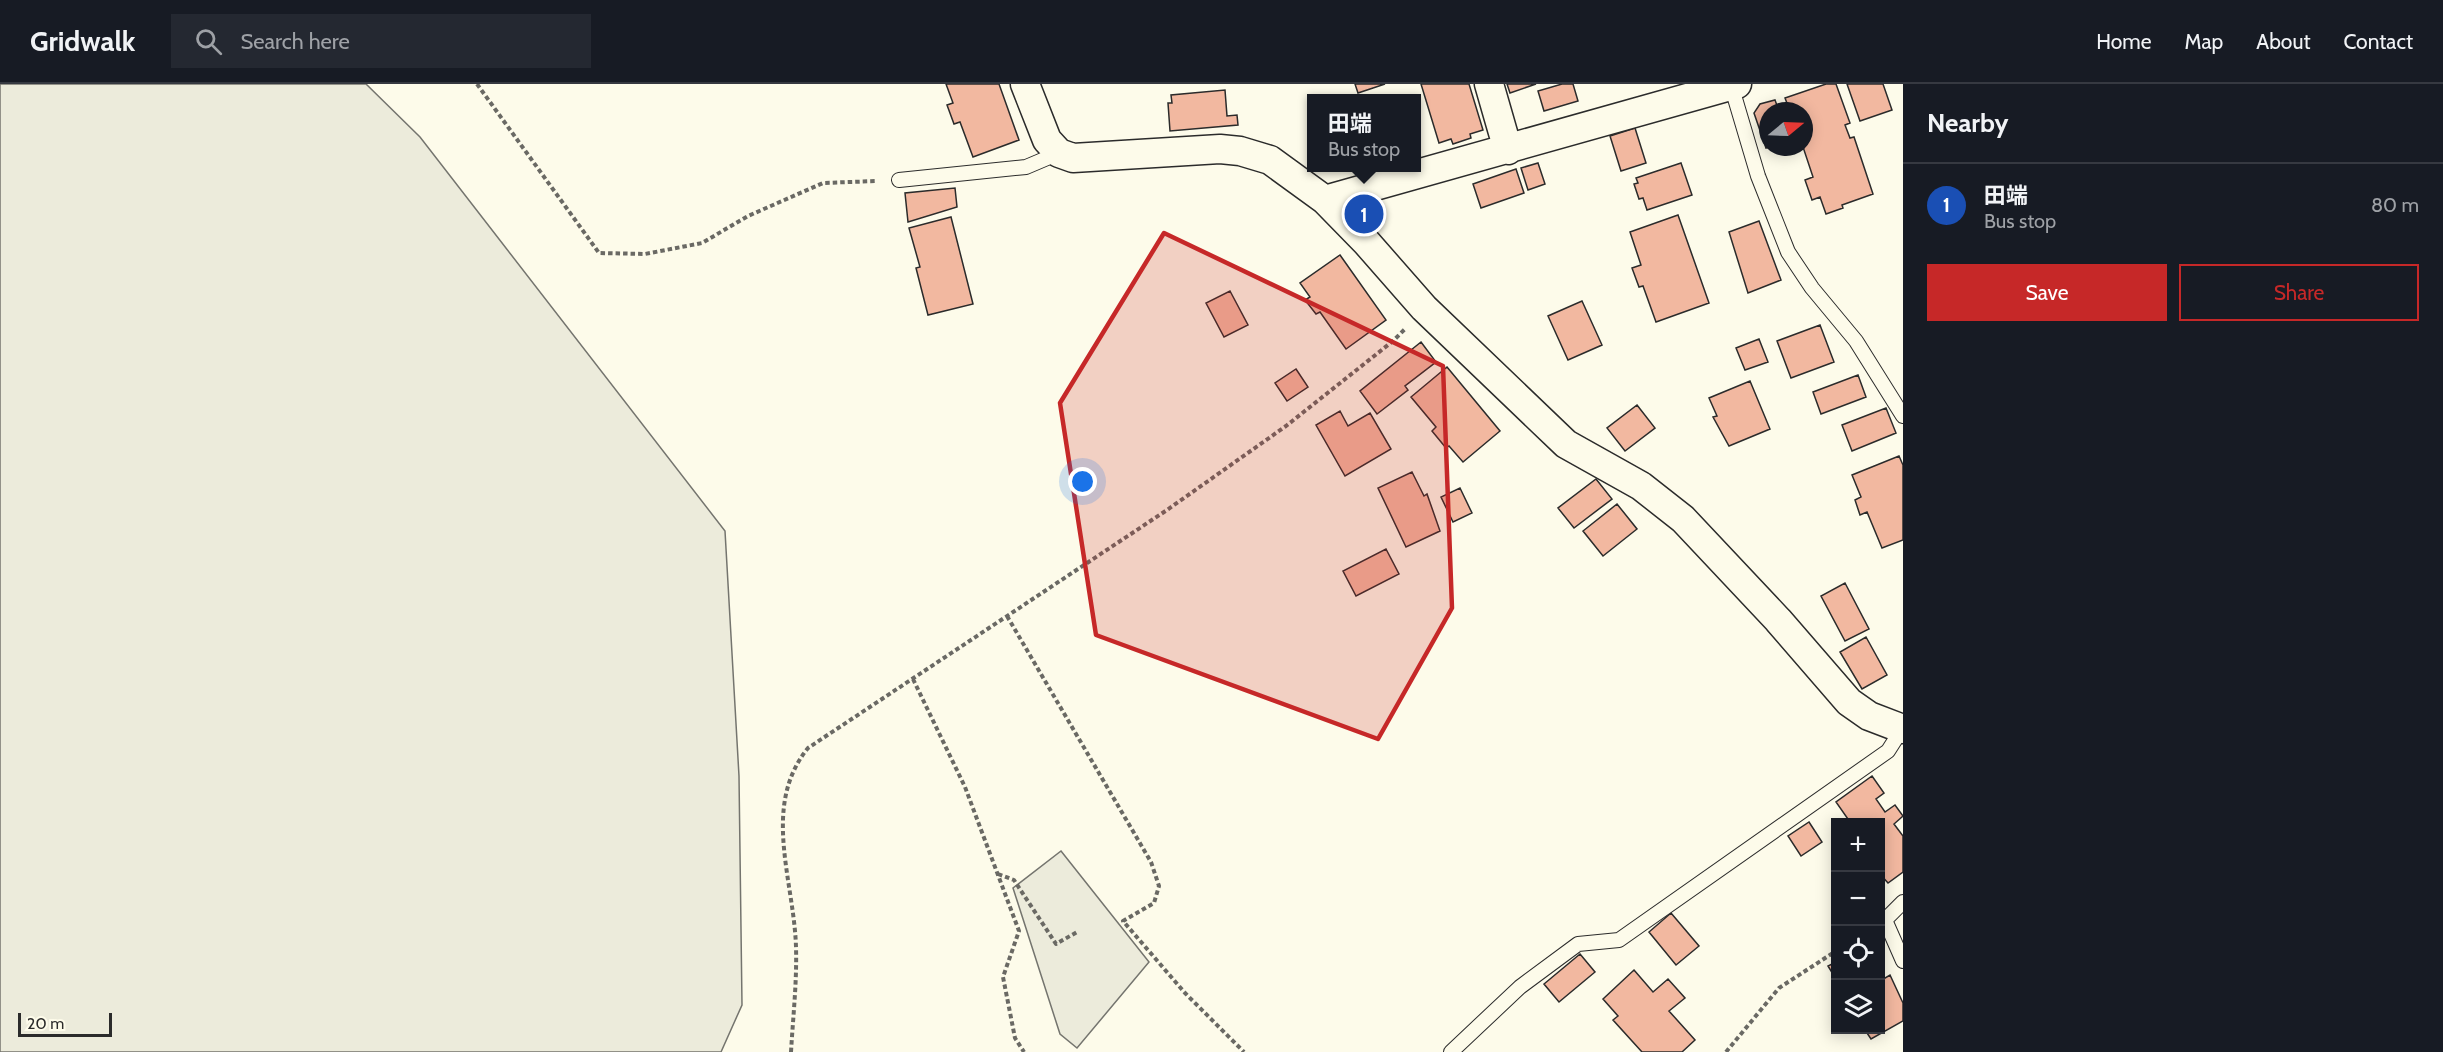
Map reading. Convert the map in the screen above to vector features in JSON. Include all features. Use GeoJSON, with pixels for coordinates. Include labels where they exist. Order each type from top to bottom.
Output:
{"type":"FeatureCollection","features":[{"type":"Feature","properties":{"kind":"street"},"geometry":{"type":"LineString","coordinates":[[1025,84],[1047,140],[1059,153],[1073,158],[1220,148],[1240,150],[1270,160],[1325,200],[1367,243],[1424,308],[1566,444],[1641,486],[1683,519],[1778,620],[1849,702],[1869,716],[1902,729]]}},
{"type":"Feature","properties":{"kind":"street"},"geometry":{"type":"LineString","coordinates":[[1489,84],[1508,150]]}},
{"type":"Feature","properties":{"kind":"street"},"geometry":{"type":"LineString","coordinates":[[1325,200],[1508,150],[1643,108],[1734,85]]}},
{"type":"Feature","properties":{"kind":"lane"},"geometry":{"type":"LineString","coordinates":[[1734,85],[1758,176],[1788,252],[1812,288],[1856,340],[1903,416]]}},
{"type":"Feature","properties":{"kind":"lane"},"geometry":{"type":"LineString","coordinates":[[899,180],[1026,167],[1059,153]]}},
{"type":"Feature","properties":{"kind":"lane"},"geometry":{"type":"LineString","coordinates":[[1450,1052],[1520,987],[1578,944],[1619,940],[1888,751],[1902,729]]}},
{"type":"Feature","properties":{"kind":"lane"},"geometry":{"type":"LineString","coordinates":[[1903,902],[1885,920],[1903,961]]}},
{"type":"Feature","properties":{"kind":"path"},"geometry":{"type":"LineString","coordinates":[[477,84],[599,253],[645,254],[702,243],[748,216],[822,183],[899,180]]}},
{"type":"Feature","properties":{"kind":"path"},"geometry":{"type":"LineString","coordinates":[[791,1052],[796,945],[787,885],[784,795],[794,764],[808,748],[1167,510],[1286,426],[1393,341],[1424,308]]}},
{"type":"Feature","properties":{"kind":"path"},"geometry":{"type":"LineString","coordinates":[[1007,616],[1151,862],[1159,886],[1154,903],[1123,921],[1185,993],[1244,1052]]}},
{"type":"Feature","properties":{"kind":"path"},"geometry":{"type":"LineString","coordinates":[[913,679],[965,787],[1019,931],[1003,977],[1015,1038],[1024,1052]]}},
{"type":"Feature","properties":{"kind":"path"},"geometry":{"type":"LineString","coordinates":[[998,874],[1014,880],[1056,944],[1077,932]]}},
{"type":"Feature","properties":{"kind":"path"},"geometry":{"type":"LineString","coordinates":[[1725,1052],[1779,988],[1831,954]]}},
{"type":"Feature","properties":{"kind":"highlighted area"},"geometry":{"type":"Polygon","coordinates":[[[1164,233],[1443,366],[1452,608],[1378,739],[1096,635],[1060,403],[1164,233]]]}},
{"type":"Feature","properties":{"kind":"shaded area"},"geometry":{"type":"Polygon","coordinates":[[[0,84],[366,84],[420,137],[725,531],[739,776],[742,1005],[721,1052],[0,1052],[0,84]]]}},
{"type":"Feature","properties":{"kind":"shaded area"},"geometry":{"type":"Polygon","coordinates":[[[1061,851],[1149,962],[1077,1048],[1060,1034],[1013,888],[1061,851]]]}},
{"type":"Feature","properties":{"kind":"building"},"geometry":{"type":"Polygon","coordinates":[[[946,84],[999,84],[1019,140],[973,157],[960,122],[954,124],[947,105],[953,103],[946,84]]]}},
{"type":"Feature","properties":{"kind":"building"},"geometry":{"type":"Polygon","coordinates":[[[1355,84],[1385,84],[1358,93],[1355,84]]]}},
{"type":"Feature","properties":{"kind":"building"},"geometry":{"type":"Polygon","coordinates":[[[1421,84],[1469,84],[1483,130],[1470,134],[1471,138],[1453,144],[1451,139],[1439,143],[1421,84]]]}},
{"type":"Feature","properties":{"kind":"building"},"geometry":{"type":"Polygon","coordinates":[[[1507,84],[1536,84],[1510,93],[1507,84]]]}},
{"type":"Feature","properties":{"kind":"building"},"geometry":{"type":"Polygon","coordinates":[[[1562,84],[1573,84],[1578,101],[1544,111],[1538,91],[1562,84]]]}},
{"type":"Feature","properties":{"kind":"building"},"geometry":{"type":"Polygon","coordinates":[[[1826,84],[1836,84],[1850,123],[1845,125],[1850,138],[1854,137],[1873,194],[1842,205],[1843,208],[1826,214],[1820,197],[1812,200],[1805,180],[1813,177],[1806,156],[1813,156],[1813,102],[1787,102],[1785,98],[1826,84]]]}},
{"type":"Feature","properties":{"kind":"building"},"geometry":{"type":"Polygon","coordinates":[[[1847,84],[1883,84],[1892,110],[1860,121],[1847,84]]]}},
{"type":"Feature","properties":{"kind":"building"},"geometry":{"type":"Polygon","coordinates":[[[1225,90],[1227,116],[1237,115],[1238,125],[1170,131],[1168,103],[1172,103],[1171,95],[1225,90]]]}},
{"type":"Feature","properties":{"kind":"building"},"geometry":{"type":"Polygon","coordinates":[[[1759,106],[1759,128],[1754,113],[1759,106]]]}},
{"type":"Feature","properties":{"kind":"building"},"geometry":{"type":"Polygon","coordinates":[[[1635,128],[1646,163],[1621,171],[1610,136],[1635,128]]]}},
{"type":"Feature","properties":{"kind":"building"},"geometry":{"type":"Polygon","coordinates":[[[1538,163],[1545,184],[1528,190],[1521,168],[1538,163]]]}},
{"type":"Feature","properties":{"kind":"building"},"geometry":{"type":"Polygon","coordinates":[[[1681,163],[1692,195],[1647,210],[1643,198],[1639,199],[1634,184],[1638,183],[1636,178],[1681,163]]]}},
{"type":"Feature","properties":{"kind":"building"},"geometry":{"type":"Polygon","coordinates":[[[1516,169],[1524,193],[1481,208],[1473,184],[1516,169]]]}},
{"type":"Feature","properties":{"kind":"building"},"geometry":{"type":"Polygon","coordinates":[[[955,188],[957,207],[908,222],[905,193],[955,188]]]}},
{"type":"Feature","properties":{"kind":"building"},"geometry":{"type":"Polygon","coordinates":[[[1678,215],[1709,303],[1656,322],[1643,286],[1639,287],[1632,268],[1641,265],[1630,232],[1678,215]]]}},
{"type":"Feature","properties":{"kind":"building"},"geometry":{"type":"Polygon","coordinates":[[[951,217],[973,304],[928,315],[916,268],[920,267],[909,228],[951,217]]]}},
{"type":"Feature","properties":{"kind":"building"},"geometry":{"type":"Polygon","coordinates":[[[1759,221],[1781,280],[1748,293],[1729,232],[1759,221]]]}},
{"type":"Feature","properties":{"kind":"building"},"geometry":{"type":"Polygon","coordinates":[[[1340,255],[1386,320],[1346,349],[1320,312],[1316,314],[1305,300],[1310,297],[1300,283],[1340,255]]]}},
{"type":"Feature","properties":{"kind":"building"},"geometry":{"type":"Polygon","coordinates":[[[1230,291],[1248,325],[1224,337],[1206,303],[1230,291]]]}},
{"type":"Feature","properties":{"kind":"building"},"geometry":{"type":"Polygon","coordinates":[[[1582,301],[1602,345],[1568,360],[1548,316],[1582,301]]]}},
{"type":"Feature","properties":{"kind":"building"},"geometry":{"type":"Polygon","coordinates":[[[1820,325],[1834,362],[1791,378],[1777,341],[1820,325]]]}},
{"type":"Feature","properties":{"kind":"building"},"geometry":{"type":"Polygon","coordinates":[[[1759,339],[1768,362],[1745,370],[1736,348],[1759,339]]]}},
{"type":"Feature","properties":{"kind":"building"},"geometry":{"type":"Polygon","coordinates":[[[1421,342],[1436,362],[1405,386],[1408,390],[1377,414],[1360,391],[1421,342]]]}},
{"type":"Feature","properties":{"kind":"building"},"geometry":{"type":"Polygon","coordinates":[[[1447,367],[1500,431],[1463,462],[1449,446],[1446,448],[1432,431],[1436,427],[1411,397],[1447,367]]]}},
{"type":"Feature","properties":{"kind":"building"},"geometry":{"type":"Polygon","coordinates":[[[1296,369],[1308,387],[1287,401],[1275,383],[1296,369]]]}},
{"type":"Feature","properties":{"kind":"building"},"geometry":{"type":"Polygon","coordinates":[[[1858,375],[1866,397],[1821,414],[1813,392],[1858,375]]]}},
{"type":"Feature","properties":{"kind":"building"},"geometry":{"type":"Polygon","coordinates":[[[1750,381],[1770,429],[1729,446],[1713,417],[1717,416],[1709,398],[1750,381]]]}},
{"type":"Feature","properties":{"kind":"building"},"geometry":{"type":"Polygon","coordinates":[[[1637,405],[1655,428],[1625,451],[1607,428],[1637,405]]]}},
{"type":"Feature","properties":{"kind":"building"},"geometry":{"type":"Polygon","coordinates":[[[1886,408],[1896,433],[1852,451],[1842,425],[1886,408]]]}},
{"type":"Feature","properties":{"kind":"building"},"geometry":{"type":"Polygon","coordinates":[[[1340,411],[1348,426],[1370,413],[1391,449],[1345,476],[1316,425],[1340,411]]]}},
{"type":"Feature","properties":{"kind":"building"},"geometry":{"type":"Polygon","coordinates":[[[1899,456],[1903,465],[1903,540],[1882,548],[1867,512],[1860,515],[1855,500],[1861,497],[1852,475],[1899,456]]]}},
{"type":"Feature","properties":{"kind":"building"},"geometry":{"type":"Polygon","coordinates":[[[1412,472],[1424,496],[1427,494],[1440,531],[1406,547],[1378,488],[1412,472]]]}},
{"type":"Feature","properties":{"kind":"building"},"geometry":{"type":"Polygon","coordinates":[[[1596,479],[1612,499],[1574,528],[1558,508],[1596,479]]]}},
{"type":"Feature","properties":{"kind":"building"},"geometry":{"type":"Polygon","coordinates":[[[1460,488],[1472,513],[1453,522],[1441,497],[1460,488]]]}},
{"type":"Feature","properties":{"kind":"building"},"geometry":{"type":"Polygon","coordinates":[[[1617,504],[1637,529],[1603,556],[1583,531],[1617,504]]]}},
{"type":"Feature","properties":{"kind":"building"},"geometry":{"type":"Polygon","coordinates":[[[1386,549],[1399,574],[1356,596],[1343,571],[1386,549]]]}},
{"type":"Feature","properties":{"kind":"building"},"geometry":{"type":"Polygon","coordinates":[[[1845,583],[1869,629],[1845,641],[1821,596],[1845,583]]]}},
{"type":"Feature","properties":{"kind":"building"},"geometry":{"type":"Polygon","coordinates":[[[1866,637],[1887,675],[1862,689],[1840,652],[1866,637]]]}},
{"type":"Feature","properties":{"kind":"building"},"geometry":{"type":"Polygon","coordinates":[[[1872,776],[1884,793],[1876,799],[1885,812],[1895,805],[1903,816],[1894,824],[1903,836],[1903,872],[1888,883],[1885,880],[1885,818],[1847,818],[1836,802],[1872,776]]]}},
{"type":"Feature","properties":{"kind":"building"},"geometry":{"type":"Polygon","coordinates":[[[1809,822],[1822,842],[1801,856],[1788,836],[1809,822]]]}},
{"type":"Feature","properties":{"kind":"building"},"geometry":{"type":"Polygon","coordinates":[[[1671,913],[1699,946],[1676,965],[1649,932],[1671,913]]]}},
{"type":"Feature","properties":{"kind":"building"},"geometry":{"type":"Polygon","coordinates":[[[1580,954],[1595,972],[1559,1002],[1544,984],[1580,954]]]}},
{"type":"Feature","properties":{"kind":"building"},"geometry":{"type":"Polygon","coordinates":[[[1634,970],[1653,992],[1668,979],[1685,998],[1669,1011],[1695,1040],[1682,1052],[1642,1052],[1613,1020],[1618,1016],[1603,999],[1634,970]]]}},
{"type":"Feature","properties":{"kind":"building"},"geometry":{"type":"Polygon","coordinates":[[[1890,975],[1903,1003],[1903,1021],[1885,1031],[1885,980],[1890,975]]]}},
{"type":"Feature","properties":{"kind":"building"},"geometry":{"type":"Polygon","coordinates":[[[1868,1034],[1880,1034],[1871,1039],[1868,1034]]]}},
{"type":"Feature","properties":{"kind":"place","name":"田端"},"geometry":{"type":"Point","coordinates":[1364,214]}}]}
